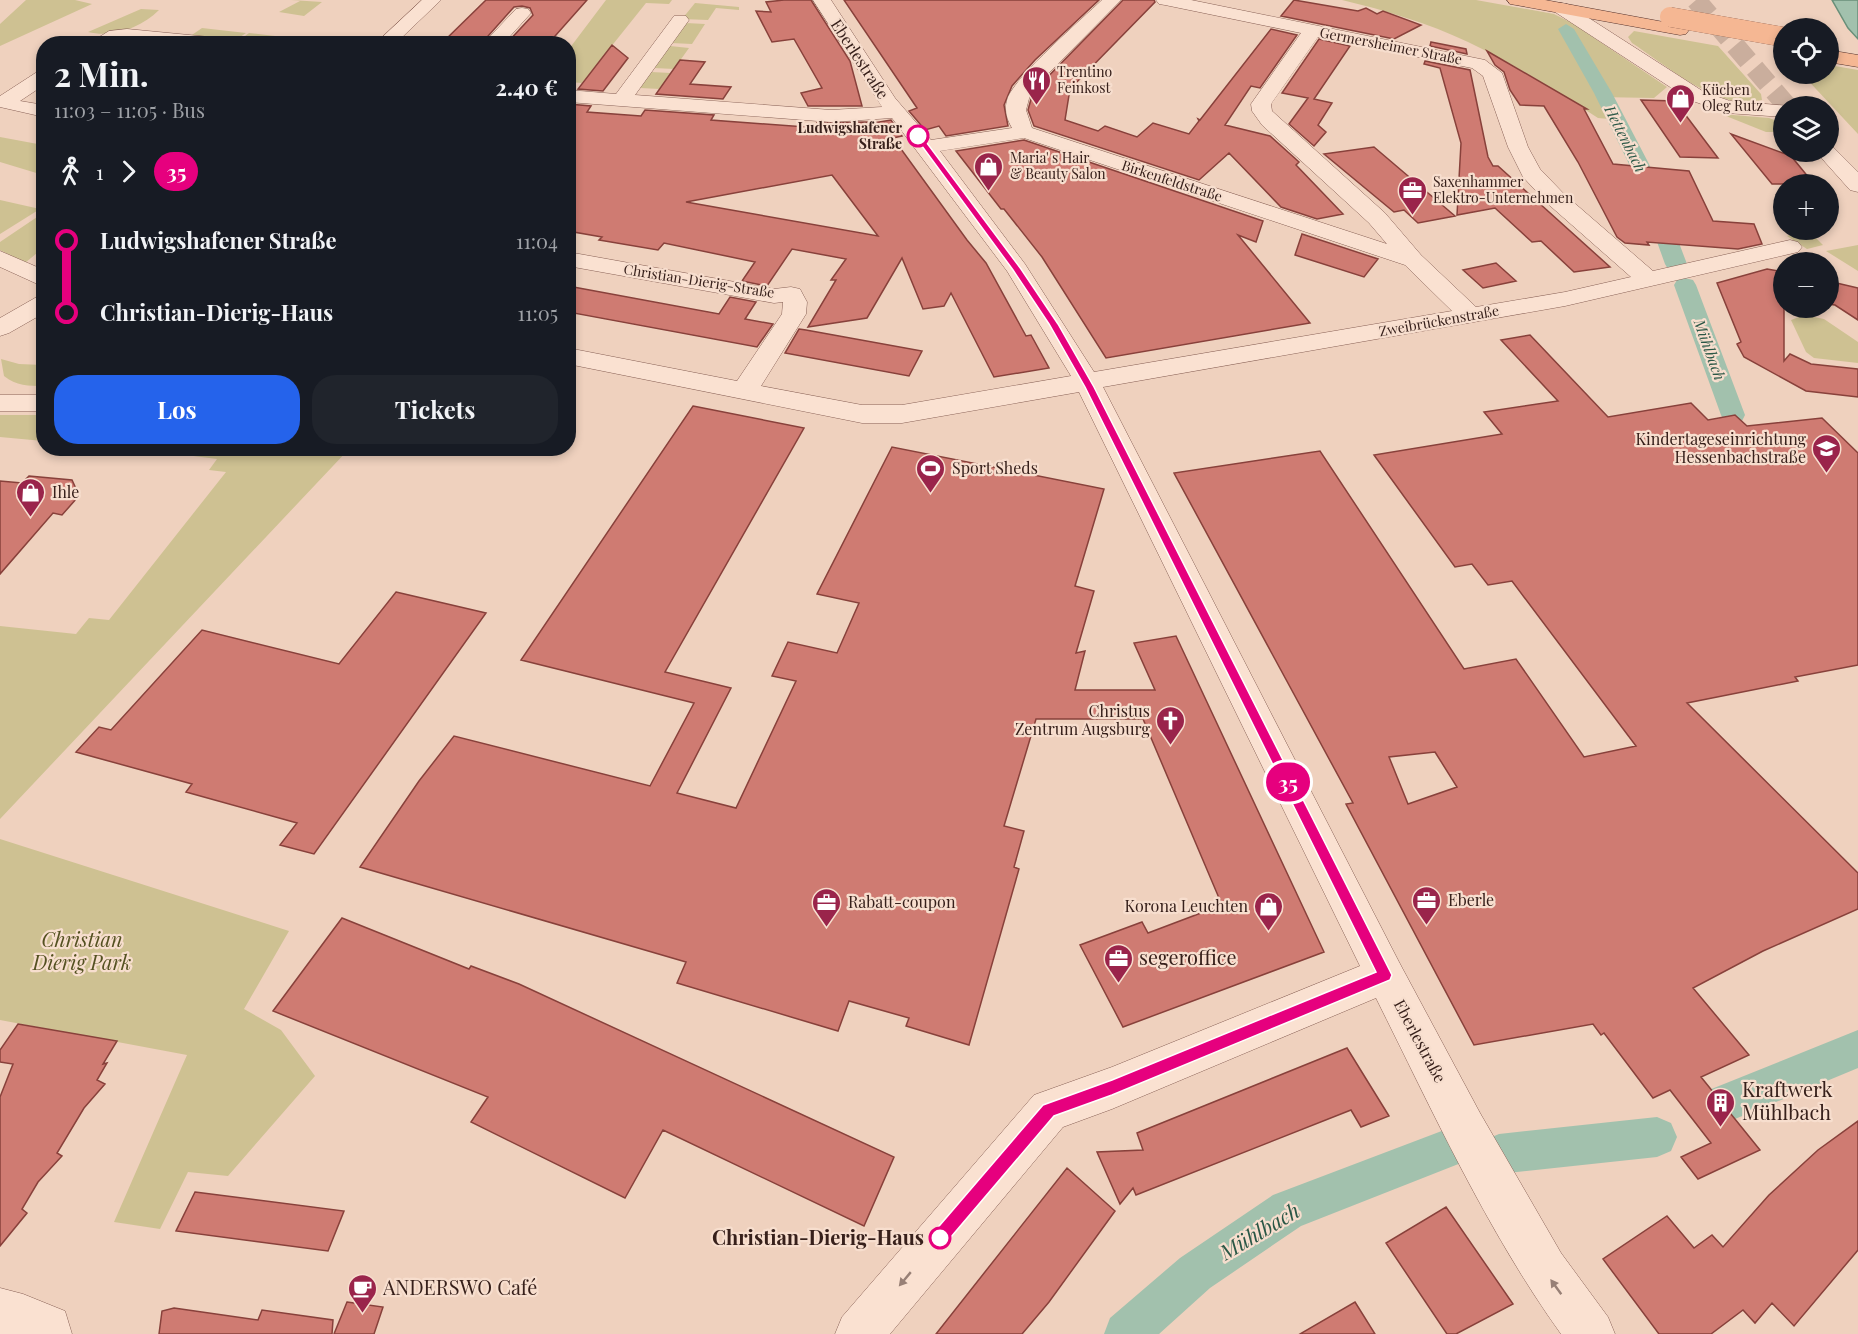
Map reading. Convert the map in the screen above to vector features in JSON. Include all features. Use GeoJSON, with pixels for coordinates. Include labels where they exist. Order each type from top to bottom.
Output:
{"type":"FeatureCollection","features":[{"type":"Feature","properties":{"kind":"main road"},"geometry":{"type":"LineString","coordinates":[[1516,0],[1571,2],[1773,45]]}},
{"type":"Feature","properties":{"kind":"main road"},"geometry":{"type":"LineString","coordinates":[[1571,2],[1631,21],[1675,23],[1773,36]]}},
{"type":"Feature","properties":{"kind":"main road"},"geometry":{"type":"LineString","coordinates":[[1839,47],[1858,50]]}},
{"type":"Feature","properties":{"kind":"main road"},"geometry":{"type":"LineString","coordinates":[[1839,58],[1858,61]]}},
{"type":"Feature","properties":{"kind":"street"},"geometry":{"type":"LineString","coordinates":[[393,36],[432,0]]}},
{"type":"Feature","properties":{"kind":"street","name":"Eberlestraße"},"geometry":{"type":"LineString","coordinates":[[822,0],[896,112],[927,147],[1017,269],[1053,324],[1086,381],[1385,975],[1465,1128],[1544,1270],[1591,1334]]}},
{"type":"Feature","properties":{"kind":"street"},"geometry":{"type":"LineString","coordinates":[[1025,132],[1016,115],[1017,98],[1023,88],[1112,0]]}},
{"type":"Feature","properties":{"kind":"street","name":"Germersheimer Straße"},"geometry":{"type":"LineString","coordinates":[[1165,0],[1478,64],[1492,73],[1518,147],[1531,172],[1556,199],[1650,281]]}},
{"type":"Feature","properties":{"kind":"street"},"geometry":{"type":"LineString","coordinates":[[1571,2],[1617,45],[1682,88],[1712,103],[1744,109],[1773,110]]}},
{"type":"Feature","properties":{"kind":"street"},"geometry":{"type":"LineString","coordinates":[[500,36],[522,13]]}},
{"type":"Feature","properties":{"kind":"street"},"geometry":{"type":"LineString","coordinates":[[621,100],[680,20]]}},
{"type":"Feature","properties":{"kind":"street"},"geometry":{"type":"LineString","coordinates":[[1617,45],[1615,29],[1631,21]]}},
{"type":"Feature","properties":{"kind":"street","name":"Birkenfeldstraße"},"geometry":{"type":"LineString","coordinates":[[1313,30],[1261,104],[1262,111],[1269,121],[1377,218],[1413,260],[1470,315]]}},
{"type":"Feature","properties":{"kind":"street"},"geometry":{"type":"LineString","coordinates":[[113,36],[127,34],[146,36]]}},
{"type":"Feature","properties":{"kind":"street"},"geometry":{"type":"LineString","coordinates":[[36,81],[5,102],[36,110]]}},
{"type":"Feature","properties":{"kind":"street"},"geometry":{"type":"LineString","coordinates":[[576,97],[831,116],[896,112]]}},
{"type":"Feature","properties":{"kind":"street","name":"Birkenfeldstraße"},"geometry":{"type":"LineString","coordinates":[[927,147],[1025,132],[1413,260]]}},
{"type":"Feature","properties":{"kind":"street"},"geometry":{"type":"LineString","coordinates":[[1836,162],[1858,185]]}},
{"type":"Feature","properties":{"kind":"street","name":"Zweibrückenstraße"},"geometry":{"type":"LineString","coordinates":[[1086,381],[1565,299],[1790,247]]}},
{"type":"Feature","properties":{"kind":"street"},"geometry":{"type":"LineString","coordinates":[[0,258],[36,276]]}},
{"type":"Feature","properties":{"kind":"street","name":"Christian-Dierig-Straße"},"geometry":{"type":"LineString","coordinates":[[576,260],[774,296],[791,294],[795,302],[794,314],[744,391]]}},
{"type":"Feature","properties":{"kind":"street"},"geometry":{"type":"LineString","coordinates":[[0,328],[36,308]]}},
{"type":"Feature","properties":{"kind":"street"},"geometry":{"type":"LineString","coordinates":[[576,358],[862,414],[885,416],[1086,381]]}},
{"type":"Feature","properties":{"kind":"street"},"geometry":{"type":"LineString","coordinates":[[859,1334],[1049,1110],[1112,1088],[1385,975]]}},
{"type":"Feature","properties":{"kind":"street"},"geometry":{"type":"LineString","coordinates":[[0,1312],[23,1317],[48,1328],[48,1334]]}},
{"type":"Feature","properties":{"kind":"green space"},"geometry":{"type":"Polygon","coordinates":[[[26,0],[75,0],[92,4],[0,46],[0,24],[26,0]]]}},
{"type":"Feature","properties":{"kind":"green space"},"geometry":{"type":"Polygon","coordinates":[[[291,0],[322,2],[304,16],[279,12],[300,1],[291,0]]]}},
{"type":"Feature","properties":{"kind":"green space"},"geometry":{"type":"Polygon","coordinates":[[[606,0],[672,0],[669,4],[646,3],[582,83],[576,83],[576,40],[606,0]]]}},
{"type":"Feature","properties":{"kind":"green space"},"geometry":{"type":"Polygon","coordinates":[[[1342,0],[1476,0],[1554,14],[1572,23],[1667,87],[1654,98],[1598,97],[1609,119],[1598,118],[1518,68],[1468,42],[1406,18],[1342,0]]]}},
{"type":"Feature","properties":{"kind":"green space"},"geometry":{"type":"Polygon","coordinates":[[[695,3],[739,7],[739,10],[716,8],[708,20],[682,19],[695,3]]]}},
{"type":"Feature","properties":{"kind":"green space"},"geometry":{"type":"Polygon","coordinates":[[[141,9],[159,10],[144,22],[126,30],[107,34],[88,32],[141,9]]]}},
{"type":"Feature","properties":{"kind":"green space"},"geometry":{"type":"Polygon","coordinates":[[[686,23],[705,24],[692,44],[671,43],[686,23]]]}},
{"type":"Feature","properties":{"kind":"green space"},"geometry":{"type":"Polygon","coordinates":[[[202,28],[246,33],[242,36],[190,36],[202,28]]]}},
{"type":"Feature","properties":{"kind":"green space"},"geometry":{"type":"Polygon","coordinates":[[[1634,31],[1718,46],[1761,94],[1762,100],[1746,102],[1729,100],[1694,85],[1632,43],[1628,37],[1634,31]]]}},
{"type":"Feature","properties":{"kind":"green space"},"geometry":{"type":"Polygon","coordinates":[[[249,33],[275,36],[245,36],[249,33]]]}},
{"type":"Feature","properties":{"kind":"green space"},"geometry":{"type":"Polygon","coordinates":[[[670,46],[689,48],[674,69],[654,68],[670,46]]]}},
{"type":"Feature","properties":{"kind":"green space"},"geometry":{"type":"Polygon","coordinates":[[[1839,67],[1858,70],[1858,134],[1839,114],[1839,96],[1823,96],[1811,84],[1839,84],[1839,67]]]}},
{"type":"Feature","properties":{"kind":"green space"},"geometry":{"type":"Polygon","coordinates":[[[651,72],[671,73],[660,89],[640,88],[651,72]]]}},
{"type":"Feature","properties":{"kind":"green space"},"geometry":{"type":"Polygon","coordinates":[[[1721,114],[1773,119],[1773,132],[1766,132],[1721,114]]]}},
{"type":"Feature","properties":{"kind":"green space"},"geometry":{"type":"Polygon","coordinates":[[[0,137],[36,144],[36,173],[0,162],[0,137]]]}},
{"type":"Feature","properties":{"kind":"green space"},"geometry":{"type":"Polygon","coordinates":[[[0,200],[36,208],[36,212],[0,234],[0,200]]]}},
{"type":"Feature","properties":{"kind":"green space"},"geometry":{"type":"Polygon","coordinates":[[[36,218],[36,254],[25,263],[0,250],[0,242],[36,218]]]}},
{"type":"Feature","properties":{"kind":"green space"},"geometry":{"type":"Polygon","coordinates":[[[1793,240],[1818,240],[1823,245],[1807,249],[1793,240]]]}},
{"type":"Feature","properties":{"kind":"green space"},"geometry":{"type":"Polygon","coordinates":[[[1858,245],[1858,271],[1839,259],[1839,252],[1826,251],[1858,245]]]}},
{"type":"Feature","properties":{"kind":"green space"},"geometry":{"type":"Polygon","coordinates":[[[1796,318],[1824,319],[1858,342],[1858,363],[1814,358],[1806,352],[1791,320],[1796,318]]]}},
{"type":"Feature","properties":{"kind":"green space"},"geometry":{"type":"Polygon","coordinates":[[[1,359],[19,364],[36,365],[36,386],[13,382],[4,376],[1,359]]]}},
{"type":"Feature","properties":{"kind":"green space"},"geometry":{"type":"Polygon","coordinates":[[[0,415],[36,415],[36,440],[0,437],[0,415]]]}},
{"type":"Feature","properties":{"kind":"green space"},"geometry":{"type":"Polygon","coordinates":[[[194,456],[342,456],[0,819],[0,626],[76,634],[89,618],[109,620],[226,472],[209,470],[217,459],[194,456]]]}},
{"type":"Feature","properties":{"kind":"green space","name":"Christian Dierig Park"},"geometry":{"type":"Polygon","coordinates":[[[0,839],[289,931],[244,1009],[281,1030],[315,1076],[228,1176],[188,1172],[160,1229],[114,1222],[187,1055],[0,1020],[0,839]]]}},
{"type":"Feature","properties":{"kind":"shaded area"},"geometry":{"type":"Polygon","coordinates":[[[1832,0],[1858,0],[1858,39],[1848,28],[1832,0]]]}},
{"type":"Feature","properties":{"kind":"building"},"geometry":{"type":"Polygon","coordinates":[[[486,0],[587,0],[555,36],[513,36],[533,15],[530,8],[522,6],[514,7],[488,36],[449,36],[486,0]]]}},
{"type":"Feature","properties":{"kind":"building"},"geometry":{"type":"Polygon","coordinates":[[[811,0],[850,61],[862,106],[808,106],[801,93],[822,88],[794,39],[772,42],[756,11],[771,12],[766,2],[811,0]]]}},
{"type":"Feature","properties":{"kind":"building"},"geometry":{"type":"Polygon","coordinates":[[[844,0],[1099,0],[1035,60],[1012,86],[1004,105],[1008,126],[946,136],[939,126],[925,130],[909,111],[917,108],[844,0]]]}},
{"type":"Feature","properties":{"kind":"building"},"geometry":{"type":"Polygon","coordinates":[[[1123,0],[1154,0],[1155,2],[1070,89],[1065,120],[1098,131],[1105,126],[1137,137],[1153,123],[1189,134],[1199,121],[1198,119],[1200,120],[1271,29],[1297,35],[1260,88],[1251,86],[1225,125],[1270,136],[1299,162],[1296,165],[1343,214],[1317,219],[1281,207],[1229,153],[1199,180],[1034,126],[1028,110],[1033,92],[1123,0]]]}},
{"type":"Feature","properties":{"kind":"building"},"geometry":{"type":"Polygon","coordinates":[[[1294,0],[1358,11],[1366,8],[1377,14],[1383,11],[1421,25],[1394,39],[1281,16],[1294,0]]]}},
{"type":"Feature","properties":{"kind":"building"},"geometry":{"type":"Polygon","coordinates":[[[1319,39],[1350,46],[1314,99],[1332,103],[1318,125],[1326,132],[1314,146],[1289,124],[1308,98],[1282,93],[1319,39]]]}},
{"type":"Feature","properties":{"kind":"building"},"geometry":{"type":"Polygon","coordinates":[[[1431,42],[1466,49],[1467,54],[1430,46],[1431,42]]]}},
{"type":"Feature","properties":{"kind":"building"},"geometry":{"type":"Polygon","coordinates":[[[612,45],[628,58],[603,91],[578,89],[612,45]]]}},
{"type":"Feature","properties":{"kind":"building"},"geometry":{"type":"Polygon","coordinates":[[[1487,51],[1587,109],[1584,109],[1613,164],[1689,171],[1713,221],[1754,224],[1762,244],[1738,249],[1647,242],[1649,245],[1625,243],[1617,237],[1578,162],[1544,106],[1520,105],[1510,90],[1504,72],[1495,65],[1487,51]]]}},
{"type":"Feature","properties":{"kind":"building"},"geometry":{"type":"Polygon","coordinates":[[[680,60],[705,62],[690,84],[731,87],[723,99],[656,94],[680,60]]]}},
{"type":"Feature","properties":{"kind":"building"},"geometry":{"type":"Polygon","coordinates":[[[1425,61],[1470,70],[1488,157],[1493,166],[1498,166],[1610,267],[1574,272],[1541,241],[1532,242],[1495,208],[1457,215],[1461,143],[1440,68],[1424,64],[1425,61]]]}},
{"type":"Feature","properties":{"kind":"building"},"geometry":{"type":"Polygon","coordinates":[[[1641,100],[1675,101],[1718,158],[1680,157],[1641,100]]]}},
{"type":"Feature","properties":{"kind":"building"},"geometry":{"type":"Polygon","coordinates":[[[576,105],[591,106],[587,112],[641,116],[645,110],[714,115],[711,120],[819,128],[817,123],[867,122],[867,124],[891,120],[902,136],[893,138],[986,263],[1026,336],[1031,335],[1049,368],[994,377],[951,293],[944,306],[923,309],[902,258],[867,318],[808,327],[836,280],[831,280],[846,259],[792,249],[767,286],[742,281],[755,262],[664,243],[658,250],[599,240],[602,237],[576,232],[576,105]],[[832,175],[686,202],[878,236],[832,175]]]}},
{"type":"Feature","properties":{"kind":"building"},"geometry":{"type":"Polygon","coordinates":[[[1731,134],[1773,149],[1773,162],[1796,162],[1806,174],[1773,174],[1772,184],[1731,134]]]}},
{"type":"Feature","properties":{"kind":"building"},"geometry":{"type":"Polygon","coordinates":[[[1024,140],[1263,221],[1256,242],[1238,235],[1310,323],[1106,358],[1042,257],[956,151],[1024,140]]]}},
{"type":"Feature","properties":{"kind":"building"},"geometry":{"type":"Polygon","coordinates":[[[1374,147],[1455,216],[1418,223],[1404,210],[1394,212],[1324,154],[1374,147]]]}},
{"type":"Feature","properties":{"kind":"building"},"geometry":{"type":"Polygon","coordinates":[[[1302,234],[1378,259],[1364,277],[1295,255],[1302,234]]]}},
{"type":"Feature","properties":{"kind":"building"},"geometry":{"type":"Polygon","coordinates":[[[1496,263],[1516,281],[1483,288],[1463,270],[1496,263]]]}},
{"type":"Feature","properties":{"kind":"building"},"geometry":{"type":"Polygon","coordinates":[[[1767,269],[1773,270],[1773,318],[1784,318],[1784,361],[1790,354],[1811,364],[1858,369],[1858,397],[1806,391],[1744,357],[1737,344],[1741,342],[1717,283],[1767,269]]]}},
{"type":"Feature","properties":{"kind":"building"},"geometry":{"type":"Polygon","coordinates":[[[1839,284],[1858,288],[1858,320],[1839,308],[1839,284]]]}},
{"type":"Feature","properties":{"kind":"building"},"geometry":{"type":"Polygon","coordinates":[[[576,287],[719,314],[730,297],[756,302],[745,319],[773,324],[757,347],[576,313],[576,287]]]}},
{"type":"Feature","properties":{"kind":"building"},"geometry":{"type":"Polygon","coordinates":[[[799,329],[922,351],[909,376],[785,353],[799,329]]]}},
{"type":"Feature","properties":{"kind":"building"},"geometry":{"type":"Polygon","coordinates":[[[1530,335],[1608,417],[1691,403],[1708,420],[1735,415],[1747,426],[1822,418],[1858,453],[1858,665],[1795,677],[1798,681],[1687,703],[1858,873],[1858,909],[1763,951],[1693,988],[1749,1055],[1701,1077],[1760,1150],[1698,1179],[1681,1157],[1711,1143],[1670,1090],[1653,1098],[1604,1033],[1601,1035],[1593,1024],[1474,1045],[1346,804],[1353,803],[1174,473],[1320,451],[1464,669],[1516,659],[1584,757],[1636,746],[1512,581],[1488,585],[1472,564],[1455,567],[1374,455],[1502,434],[1484,412],[1558,401],[1501,340],[1530,335]],[[1435,752],[1389,757],[1408,804],[1457,787],[1435,752]]]}},
{"type":"Feature","properties":{"kind":"building"},"geometry":{"type":"Polygon","coordinates":[[[693,406],[804,428],[665,672],[731,688],[677,793],[736,808],[796,681],[772,676],[788,642],[837,653],[859,603],[817,594],[892,447],[1104,489],[1075,586],[1094,591],[1076,653],[1085,651],[1075,690],[1155,690],[1134,643],[1176,636],[1324,952],[1123,1027],[1080,945],[1142,922],[1148,933],[1222,905],[1143,719],[1036,719],[1004,826],[1024,831],[1014,867],[1019,869],[969,1045],[906,1026],[909,1018],[849,1001],[838,1031],[677,983],[686,962],[360,867],[419,781],[454,736],[650,786],[694,703],[521,660],[693,406]]]}},
{"type":"Feature","properties":{"kind":"building"},"geometry":{"type":"Polygon","coordinates":[[[29,476],[72,480],[77,491],[77,498],[62,515],[53,513],[0,574],[0,481],[22,483],[29,476]]]}},
{"type":"Feature","properties":{"kind":"building"},"geometry":{"type":"Polygon","coordinates":[[[396,592],[486,613],[314,854],[280,845],[297,823],[186,792],[192,784],[76,752],[99,727],[111,730],[202,630],[339,664],[396,592]]]}},
{"type":"Feature","properties":{"kind":"building"},"geometry":{"type":"Polygon","coordinates":[[[342,918],[469,969],[471,966],[519,984],[894,1157],[864,1226],[663,1130],[625,1198],[471,1122],[488,1097],[273,1011],[342,918]]]}},
{"type":"Feature","properties":{"kind":"building"},"geometry":{"type":"Polygon","coordinates":[[[18,1024],[117,1041],[103,1064],[107,1063],[97,1080],[105,1084],[84,1108],[57,1153],[62,1156],[38,1182],[22,1209],[27,1213],[0,1246],[0,1097],[13,1064],[0,1062],[0,1050],[18,1024]]]}},
{"type":"Feature","properties":{"kind":"building"},"geometry":{"type":"Polygon","coordinates":[[[1347,1048],[1389,1116],[1361,1127],[1351,1110],[1136,1195],[1133,1188],[1120,1204],[1097,1152],[1143,1150],[1137,1133],[1347,1048]]]}},
{"type":"Feature","properties":{"kind":"building"},"geometry":{"type":"Polygon","coordinates":[[[1858,1121],[1858,1250],[1794,1326],[1772,1303],[1755,1323],[1743,1310],[1711,1334],[1659,1334],[1603,1259],[1667,1216],[1694,1248],[1712,1235],[1723,1247],[1769,1195],[1818,1150],[1858,1121]]]}},
{"type":"Feature","properties":{"kind":"building"},"geometry":{"type":"Polygon","coordinates":[[[1067,1168],[1115,1211],[1049,1302],[1022,1334],[936,1334],[1067,1168]]]}},
{"type":"Feature","properties":{"kind":"building"},"geometry":{"type":"Polygon","coordinates":[[[195,1192],[344,1211],[328,1251],[176,1231],[195,1192]]]}},
{"type":"Feature","properties":{"kind":"building"},"geometry":{"type":"Polygon","coordinates":[[[1446,1207],[1513,1304],[1456,1334],[1447,1334],[1386,1243],[1446,1207]]]}},
{"type":"Feature","properties":{"kind":"building"},"geometry":{"type":"Polygon","coordinates":[[[347,1302],[383,1307],[374,1334],[334,1334],[347,1302]]]}},
{"type":"Feature","properties":{"kind":"building"},"geometry":{"type":"Polygon","coordinates":[[[1355,1302],[1375,1334],[1300,1334],[1355,1302]]]}},
{"type":"Feature","properties":{"kind":"building"},"geometry":{"type":"Polygon","coordinates":[[[174,1308],[258,1320],[262,1310],[333,1320],[332,1334],[159,1334],[162,1311],[174,1308]]]}},
{"type":"Feature","properties":{"kind":"waterway","name":"Hettenbach"},"geometry":{"type":"LineString","coordinates":[[1566,29],[1603,93],[1639,164],[1676,264]]}},
{"type":"Feature","properties":{"kind":"waterway","name":"Mühlbach"},"geometry":{"type":"LineString","coordinates":[[1685,285],[1733,415]]}},
{"type":"Feature","properties":{"kind":"waterway","name":"Mühlbach"},"geometry":{"type":"LineString","coordinates":[[1723,1104],[1858,1049]]}},
{"type":"Feature","properties":{"kind":"waterway","name":"Mühlbach"},"geometry":{"type":"LineString","coordinates":[[1499,1154],[1657,1137]]}},
{"type":"Feature","properties":{"kind":"waterway","name":"Mühlbach"},"geometry":{"type":"LineString","coordinates":[[1126,1334],[1195,1273],[1288,1210],[1447,1149]]}},
{"type":"Feature","properties":{"kind":"tunnel"},"geometry":{"type":"LineString","coordinates":[[1696,0],[1778,96]]}},
{"type":"Feature","properties":{"kind":"bus line","name":"35"},"geometry":{"type":"LineString","coordinates":[[918,136],[1017,269],[1090,387],[1385,975],[1112,1088],[1049,1110],[940,1238]]}},
{"type":"Feature","properties":{"kind":"place","name":"Trentino Feinkost"},"geometry":{"type":"Point","coordinates":[1036,106]}},
{"type":"Feature","properties":{"kind":"place","name":"Küchen Oleg Rutz"},"geometry":{"type":"Point","coordinates":[1681,124]}},
{"type":"Feature","properties":{"kind":"place","name":"Ludwigshafener Straße"},"geometry":{"type":"Point","coordinates":[918,136]}},
{"type":"Feature","properties":{"kind":"place","name":"Maria' s Hair & Beauty Salon"},"geometry":{"type":"Point","coordinates":[989,192]}},
{"type":"Feature","properties":{"kind":"place","name":"Saxenhammer Elektro-Unternehmen"},"geometry":{"type":"Point","coordinates":[1412,216]}},
{"type":"Feature","properties":{"kind":"place","name":"Kindertageseinrichtung Hessenbachstraße"},"geometry":{"type":"Point","coordinates":[1827,474]}},
{"type":"Feature","properties":{"kind":"place","name":"Sport Sheds"},"geometry":{"type":"Point","coordinates":[931,494]}},
{"type":"Feature","properties":{"kind":"place","name":"Ihle"},"geometry":{"type":"Point","coordinates":[31,518]}},
{"type":"Feature","properties":{"kind":"place","name":"Christus Zentrum Augsburg"},"geometry":{"type":"Point","coordinates":[1171,746]}},
{"type":"Feature","properties":{"kind":"place","name":"Eberle"},"geometry":{"type":"Point","coordinates":[1427,926]}},
{"type":"Feature","properties":{"kind":"place","name":"Rabatt-coupon"},"geometry":{"type":"Point","coordinates":[827,928]}},
{"type":"Feature","properties":{"kind":"place","name":"Korona Leuchten"},"geometry":{"type":"Point","coordinates":[1269,932]}},
{"type":"Feature","properties":{"kind":"place","name":"segeroffice"},"geometry":{"type":"Point","coordinates":[1118,984]}},
{"type":"Feature","properties":{"kind":"place","name":"Kraftwerk Mühlbach"},"geometry":{"type":"Point","coordinates":[1721,1128]}},
{"type":"Feature","properties":{"kind":"place","name":"Christian-Dierig-Haus"},"geometry":{"type":"Point","coordinates":[940,1238]}},
{"type":"Feature","properties":{"kind":"place","name":"ANDERSWO Café"},"geometry":{"type":"Point","coordinates":[362,1314]}}]}
